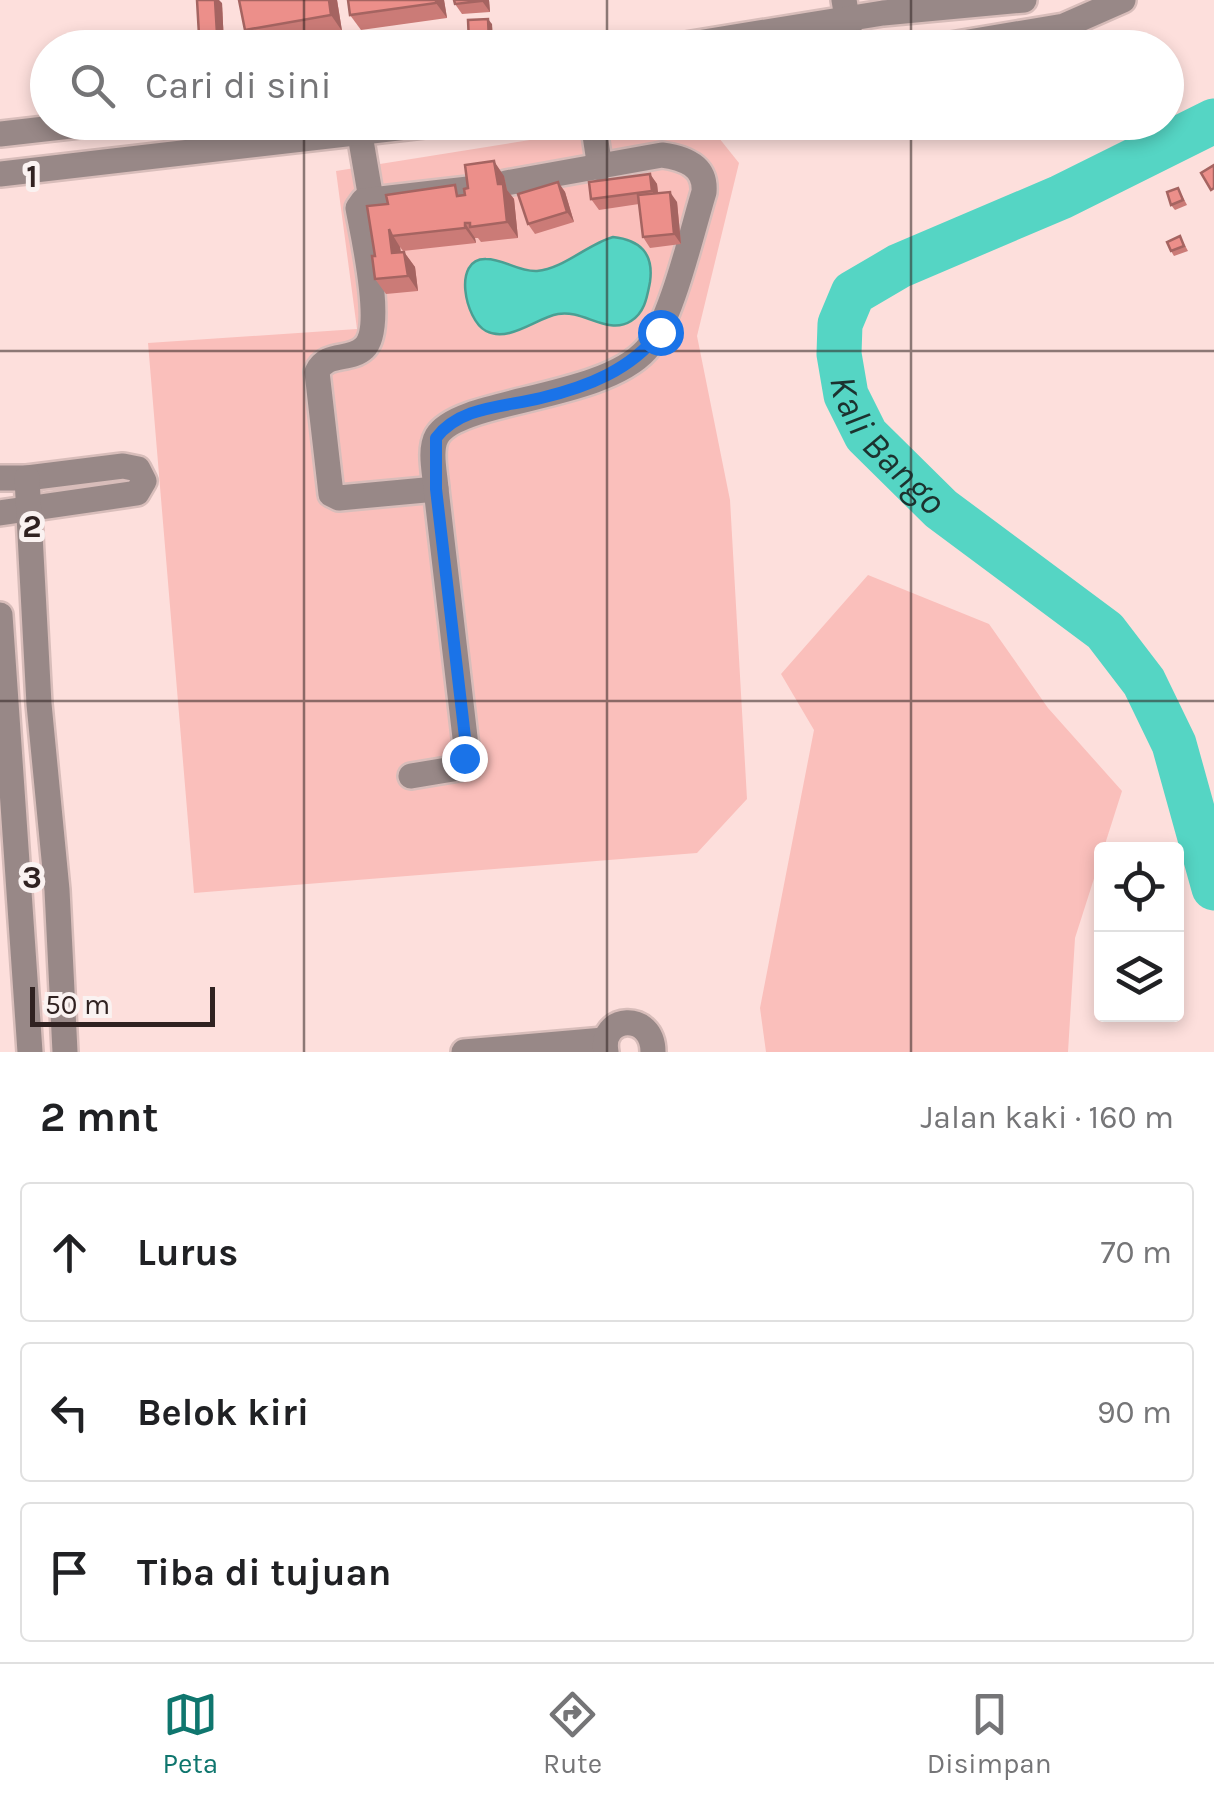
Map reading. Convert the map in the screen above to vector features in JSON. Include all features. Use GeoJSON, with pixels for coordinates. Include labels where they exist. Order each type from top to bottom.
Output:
{"type":"FeatureCollection","features":[{"type":"Feature","properties":{"kind":"street"},"geometry":{"type":"LineString","coordinates":[[751,30],[845,10],[1024,0]]}},
{"type":"Feature","properties":{"kind":"street"},"geometry":{"type":"LineString","coordinates":[[1040,30],[1064,26],[1123,0]]}},
{"type":"Feature","properties":{"kind":"street"},"geometry":{"type":"LineString","coordinates":[[0,134],[30,131]]}},
{"type":"Feature","properties":{"kind":"street"},"geometry":{"type":"LineString","coordinates":[[0,174],[314,140]]}},
{"type":"Feature","properties":{"kind":"street"},"geometry":{"type":"LineString","coordinates":[[361,140],[371,199]]}},
{"type":"Feature","properties":{"kind":"street"},"geometry":{"type":"LineString","coordinates":[[596,140],[600,168]]}},
{"type":"Feature","properties":{"kind":"street"},"geometry":{"type":"LineString","coordinates":[[410,776],[460,768],[466,746],[436,489],[436,438],[451,421],[601,379],[644,353],[660,332],[705,180],[698,169],[682,158],[662,156],[506,183]]}},
{"type":"Feature","properties":{"kind":"street"},"geometry":{"type":"LineString","coordinates":[[436,489],[339,498],[331,494],[317,372],[328,359],[356,354],[372,336],[373,305],[358,208],[363,201],[477,188]]}},
{"type":"Feature","properties":{"kind":"street"},"geometry":{"type":"LineString","coordinates":[[0,478],[123,466],[138,468],[144,481],[137,493],[0,513]]}},
{"type":"Feature","properties":{"kind":"street"},"geometry":{"type":"LineString","coordinates":[[27,478],[65,1052]]}},
{"type":"Feature","properties":{"kind":"street"},"geometry":{"type":"LineString","coordinates":[[0,615],[10,894],[30,1052]]}},
{"type":"Feature","properties":{"kind":"street"},"geometry":{"type":"LineString","coordinates":[[2,708],[39,704]]}},
{"type":"Feature","properties":{"kind":"street"},"geometry":{"type":"LineString","coordinates":[[10,894],[57,890]]}},
{"type":"Feature","properties":{"kind":"street"},"geometry":{"type":"LineString","coordinates":[[464,1052],[605,1046],[610,1030],[632,1022],[644,1027],[651,1036],[652,1052]]}},
{"type":"Feature","properties":{"kind":"shaded area"},"geometry":{"type":"Polygon","coordinates":[[[530,140],[721,140],[739,163],[697,336],[730,500],[747,799],[697,853],[194,893],[148,343],[357,329],[336,171],[530,140]]]}},
{"type":"Feature","properties":{"kind":"shaded area"},"geometry":{"type":"Polygon","coordinates":[[[868,575],[989,624],[1048,708],[1122,791],[1106,842],[1094,842],[1094,879],[1075,938],[1068,1052],[766,1052],[760,1008],[814,730],[781,674],[868,575]]]}},
{"type":"Feature","properties":{"kind":"water"},"geometry":{"type":"Polygon","coordinates":[[[613,237],[638,245],[650,263],[646,299],[631,321],[613,326],[567,313],[513,332],[495,334],[486,331],[472,315],[465,290],[469,268],[475,261],[493,260],[537,271],[556,266],[613,237]]]}},
{"type":"Feature","properties":{"kind":"building"},"geometry":{"type":"Polygon","coordinates":[[[197,0],[215,0],[217,30],[199,30],[197,0]]]}},
{"type":"Feature","properties":{"kind":"building"},"geometry":{"type":"Polygon","coordinates":[[[239,0],[329,0],[331,15],[245,30],[239,0]]]}},
{"type":"Feature","properties":{"kind":"building"},"geometry":{"type":"Polygon","coordinates":[[[348,0],[436,0],[436,3],[350,15],[348,0]]]}},
{"type":"Feature","properties":{"kind":"building"},"geometry":{"type":"Polygon","coordinates":[[[454,0],[482,0],[482,1],[455,4],[454,0]]]}},
{"type":"Feature","properties":{"kind":"building"},"geometry":{"type":"Polygon","coordinates":[[[488,19],[488,30],[468,30],[468,20],[488,19]]]}},
{"type":"Feature","properties":{"kind":"building"},"geometry":{"type":"Polygon","coordinates":[[[494,161],[498,184],[503,184],[507,222],[470,227],[470,223],[465,223],[465,228],[392,236],[389,229],[392,253],[404,252],[408,276],[375,279],[367,206],[388,204],[386,195],[455,185],[457,196],[465,195],[465,165],[494,161]]]}},
{"type":"Feature","properties":{"kind":"building"},"geometry":{"type":"Polygon","coordinates":[[[1214,165],[1214,188],[1211,190],[1201,173],[1214,165]]]}},
{"type":"Feature","properties":{"kind":"building"},"geometry":{"type":"Polygon","coordinates":[[[650,174],[652,191],[591,199],[589,182],[650,174]]]}},
{"type":"Feature","properties":{"kind":"building"},"geometry":{"type":"Polygon","coordinates":[[[558,182],[567,212],[528,224],[518,194],[558,182]]]}},
{"type":"Feature","properties":{"kind":"building"},"geometry":{"type":"Polygon","coordinates":[[[1178,188],[1183,200],[1171,205],[1167,192],[1178,188]]]}},
{"type":"Feature","properties":{"kind":"building"},"geometry":{"type":"Polygon","coordinates":[[[670,192],[674,234],[643,237],[638,195],[670,192]]]}},
{"type":"Feature","properties":{"kind":"building"},"geometry":{"type":"Polygon","coordinates":[[[1180,236],[1184,246],[1171,251],[1167,242],[1180,236]]]}},
{"type":"Feature","properties":{"kind":"waterway","name":"Kali Bango"},"geometry":{"type":"LineString","coordinates":[[1184,136],[1214,121]]}},
{"type":"Feature","properties":{"kind":"waterway","name":"Kali Bango"},"geometry":{"type":"LineString","coordinates":[[1176,140],[1061,197],[899,266],[853,293],[840,324],[839,354],[846,395],[866,435],[941,509],[1105,631],[1144,682],[1174,744],[1214,888]]}},
{"type":"Feature","properties":{"kind":"route"},"geometry":{"type":"LineString","coordinates":[[464,758],[466,746],[436,489],[436,438],[451,421],[465,415],[544,398],[601,379],[644,353],[660,332]]}}]}
